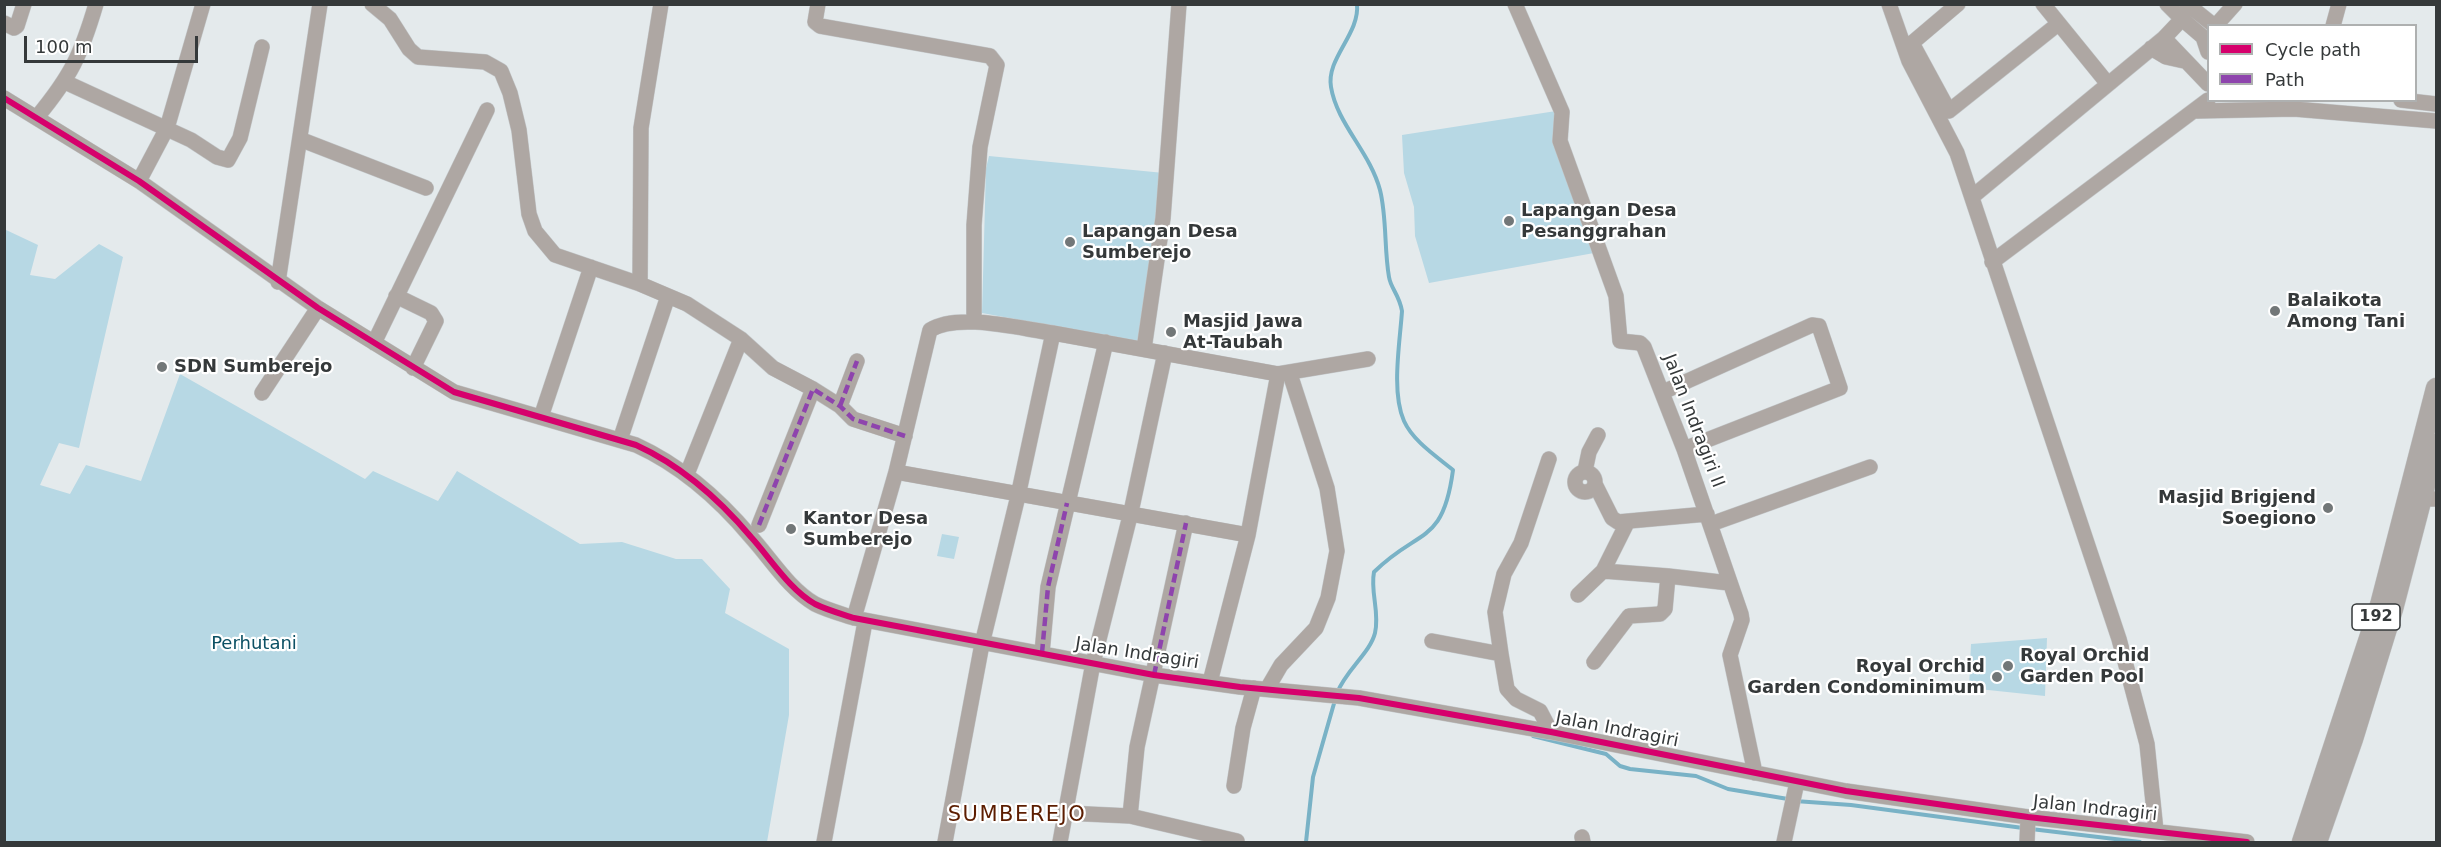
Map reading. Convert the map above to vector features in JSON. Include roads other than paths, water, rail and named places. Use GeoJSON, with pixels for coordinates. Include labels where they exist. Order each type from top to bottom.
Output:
{"type":"FeatureCollection","features":[{"type":"Feature","properties":{"kind":"main road","name":"192"},"geometry":{"type":"LineString","coordinates":[[2302,843],[2380,605],[2436,388]]}},
{"type":"Feature","properties":{"kind":"main road","name":"192"},"geometry":{"type":"LineString","coordinates":[[2317,843],[2353,739],[2429,499],[2436,444]]}},
{"type":"Feature","properties":{"kind":"street"},"geometry":{"type":"LineString","coordinates":[[4,23],[14,28],[17,26],[24,4]]}},
{"type":"Feature","properties":{"kind":"street"},"geometry":{"type":"LineString","coordinates":[[37,117],[65,82],[83,49],[96,4]]}},
{"type":"Feature","properties":{"kind":"street"},"geometry":{"type":"LineString","coordinates":[[139,182],[167,128],[203,4]]}},
{"type":"Feature","properties":{"kind":"street"},"geometry":{"type":"LineString","coordinates":[[278,282],[302,140],[320,4]]}},
{"type":"Feature","properties":{"kind":"street"},"geometry":{"type":"LineString","coordinates":[[372,4],[390,19],[409,50],[418,57],[485,62],[501,71],[510,93],[519,130],[529,214],[535,231],[555,255],[640,284],[687,304],[741,339],[773,368],[840,406],[853,419],[905,436]]}},
{"type":"Feature","properties":{"kind":"street"},"geometry":{"type":"LineString","coordinates":[[640,284],[642,116],[661,4]]}},
{"type":"Feature","properties":{"kind":"street"},"geometry":{"type":"LineString","coordinates":[[818,4],[815,22],[820,26],[990,56],[995,60],[997,65],[980,147],[974,225],[974,322]]}},
{"type":"Feature","properties":{"kind":"street"},"geometry":{"type":"LineString","coordinates":[[1144,349],[1163,218],[1179,4]]}},
{"type":"Feature","properties":{"kind":"street","name":"Jalan Indragiri II"},"geometry":{"type":"LineString","coordinates":[[1515,4],[1562,112],[1560,141],[1616,296],[1620,341],[1642,345],[1663,392],[1742,617],[1731,649],[1731,663],[1755,773]]}},
{"type":"Feature","properties":{"kind":"street"},"geometry":{"type":"LineString","coordinates":[[1889,4],[1909,61],[1957,153],[2119,639],[2147,744],[2156,831]]}},
{"type":"Feature","properties":{"kind":"street"},"geometry":{"type":"LineString","coordinates":[[1958,4],[1912,43],[1949,111],[2058,24]]}},
{"type":"Feature","properties":{"kind":"street"},"geometry":{"type":"LineString","coordinates":[[2043,4],[2108,84]]}},
{"type":"Feature","properties":{"kind":"street"},"geometry":{"type":"LineString","coordinates":[[2167,4],[2206,21],[2208,24]]}},
{"type":"Feature","properties":{"kind":"street"},"geometry":{"type":"LineString","coordinates":[[2216,24],[2235,4]]}},
{"type":"Feature","properties":{"kind":"street"},"geometry":{"type":"LineString","coordinates":[[2334,24],[2339,4]]}},
{"type":"Feature","properties":{"kind":"street"},"geometry":{"type":"LineString","coordinates":[[1972,197],[2164,38],[2185,12]]}},
{"type":"Feature","properties":{"kind":"street"},"geometry":{"type":"LineString","coordinates":[[2185,12],[2207,26]]}},
{"type":"Feature","properties":{"kind":"street"},"geometry":{"type":"LineString","coordinates":[[2164,38],[2207,83]]}},
{"type":"Feature","properties":{"kind":"street"},"geometry":{"type":"LineString","coordinates":[[65,82],[167,128],[217,157],[228,160],[240,138],[262,47]]}},
{"type":"Feature","properties":{"kind":"street"},"geometry":{"type":"LineString","coordinates":[[2151,48],[2166,57],[2184,60]]}},
{"type":"Feature","properties":{"kind":"street","name":"Jalan Indragiri"},"geometry":{"type":"LineString","coordinates":[[4,98],[139,182],[278,282],[413,368],[469,398],[620,440],[651,452],[687,474],[750,536],[800,593],[816,604],[860,620],[1154,675],[1261,689],[1315,692],[1359,698],[1551,732],[1755,773],[1794,794],[2028,821],[2156,831],[2247,843]]}},
{"type":"Feature","properties":{"kind":"street"},"geometry":{"type":"LineString","coordinates":[[2417,102],[2436,104]]}},
{"type":"Feature","properties":{"kind":"street"},"geometry":{"type":"LineString","coordinates":[[1992,262],[2203,105],[2326,106],[2436,121]]}},
{"type":"Feature","properties":{"kind":"street"},"geometry":{"type":"LineString","coordinates":[[374,343],[487,110]]}},
{"type":"Feature","properties":{"kind":"street"},"geometry":{"type":"LineString","coordinates":[[302,140],[426,188]]}},
{"type":"Feature","properties":{"kind":"street"},"geometry":{"type":"LineString","coordinates":[[541,417],[591,267]]}},
{"type":"Feature","properties":{"kind":"street"},"geometry":{"type":"LineString","coordinates":[[396,296],[431,313],[436,321],[413,368]]}},
{"type":"Feature","properties":{"kind":"street"},"geometry":{"type":"LineString","coordinates":[[620,440],[668,296]]}},
{"type":"Feature","properties":{"kind":"street"},"geometry":{"type":"LineString","coordinates":[[262,393],[318,308]]}},
{"type":"Feature","properties":{"kind":"street"},"geometry":{"type":"LineString","coordinates":[[824,843],[860,620],[930,330],[937,325],[974,322],[1053,333],[1284,374],[1368,359]]}},
{"type":"Feature","properties":{"kind":"street"},"geometry":{"type":"LineString","coordinates":[[1663,392],[1812,325],[1819,326],[1840,388],[1684,449]]}},
{"type":"Feature","properties":{"kind":"street"},"geometry":{"type":"LineString","coordinates":[[945,843],[982,644],[1018,496],[1053,333]]}},
{"type":"Feature","properties":{"kind":"street"},"geometry":{"type":"LineString","coordinates":[[687,474],[741,339]]}},
{"type":"Feature","properties":{"kind":"street"},"geometry":{"type":"LineString","coordinates":[[1042,653],[1048,587],[1106,342]]}},
{"type":"Feature","properties":{"kind":"street"},"geometry":{"type":"LineString","coordinates":[[1060,843],[1094,663],[1131,512],[1165,353]]}},
{"type":"Feature","properties":{"kind":"street"},"geometry":{"type":"LineString","coordinates":[[840,406],[857,361]]}},
{"type":"Feature","properties":{"kind":"street"},"geometry":{"type":"LineString","coordinates":[[1209,682],[1248,535],[1284,374]]}},
{"type":"Feature","properties":{"kind":"street"},"geometry":{"type":"LineString","coordinates":[[1234,786],[1243,728],[1261,689],[1316,628],[1328,598],[1337,551],[1327,488],[1284,374]]}},
{"type":"Feature","properties":{"kind":"street"},"geometry":{"type":"LineString","coordinates":[[759,525],[813,389]]}},
{"type":"Feature","properties":{"kind":"street"},"geometry":{"type":"LineString","coordinates":[[1598,435],[1589,452],[1585,471],[1577,476],[1578,488],[1590,491],[1595,484],[1612,518],[1617,522],[1709,519],[1870,466]]}},
{"type":"Feature","properties":{"kind":"street"},"geometry":{"type":"LineString","coordinates":[[1549,459],[1521,543],[1504,574],[1495,612],[1508,689],[1516,699],[1540,711],[1551,732]]}},
{"type":"Feature","properties":{"kind":"street"},"geometry":{"type":"LineString","coordinates":[[896,472],[1018,496],[1131,512],[1248,535]]}},
{"type":"Feature","properties":{"kind":"street"},"geometry":{"type":"LineString","coordinates":[[1130,816],[1137,747],[1186,523]]}},
{"type":"Feature","properties":{"kind":"street"},"geometry":{"type":"LineString","coordinates":[[1578,595],[1603,572],[1627,523]]}},
{"type":"Feature","properties":{"kind":"street"},"geometry":{"type":"LineString","coordinates":[[1603,572],[1729,583]]}},
{"type":"Feature","properties":{"kind":"street"},"geometry":{"type":"LineString","coordinates":[[1594,662],[1629,616],[1663,612],[1668,576]]}},
{"type":"Feature","properties":{"kind":"street"},"geometry":{"type":"LineString","coordinates":[[1432,641],[1501,654]]}},
{"type":"Feature","properties":{"kind":"street"},"geometry":{"type":"LineString","coordinates":[[1784,843],[1794,794]]}},
{"type":"Feature","properties":{"kind":"street"},"geometry":{"type":"LineString","coordinates":[[1066,813],[1130,816],[1237,841]]}},
{"type":"Feature","properties":{"kind":"street"},"geometry":{"type":"LineString","coordinates":[[2026,843],[2028,821]]}},
{"type":"Feature","properties":{"kind":"waterway"},"geometry":{"type":"LineString","coordinates":[[1337,693],[1368,648],[1375,633],[1374,572],[1435,524],[1443,512],[1453,470],[1413,435],[1400,409],[1397,367],[1402,311],[1389,277],[1384,211],[1380,190],[1369,163],[1340,113],[1331,87],[1333,66],[1354,26],[1357,4]]}},
{"type":"Feature","properties":{"kind":"waterway"},"geometry":{"type":"LineString","coordinates":[[1306,842],[1313,777],[1335,700]]}},
{"type":"Feature","properties":{"kind":"waterway"},"geometry":{"type":"LineString","coordinates":[[1533,736],[1606,754],[1620,766],[1630,769],[1696,776],[1728,789],[1788,799]]}},
{"type":"Feature","properties":{"kind":"waterway"},"geometry":{"type":"LineString","coordinates":[[1795,801],[1851,805],[2023,828]]}},
{"type":"Feature","properties":{"kind":"waterway"},"geometry":{"type":"LineString","coordinates":[[2031,829],[2140,842]]}},
{"type":"Feature","properties":{"kind":"place","name":"Lapangan Desa Pesanggrahan"},"geometry":{"type":"Point","coordinates":[1509,221]}},
{"type":"Feature","properties":{"kind":"place","name":"Lapangan Desa Sumberejo"},"geometry":{"type":"Point","coordinates":[1070,242]}},
{"type":"Feature","properties":{"kind":"place","name":"Balaikota Among Tani"},"geometry":{"type":"Point","coordinates":[2275,311]}},
{"type":"Feature","properties":{"kind":"place","name":"Masjid Jawa At-Taubah"},"geometry":{"type":"Point","coordinates":[1171,332]}},
{"type":"Feature","properties":{"kind":"place","name":"SDN Sumberejo"},"geometry":{"type":"Point","coordinates":[162,367]}},
{"type":"Feature","properties":{"kind":"place","name":"Masjid Brigjend Soegiono"},"geometry":{"type":"Point","coordinates":[2328,508]}},
{"type":"Feature","properties":{"kind":"place","name":"Kantor Desa Sumberejo"},"geometry":{"type":"Point","coordinates":[791,529]}},
{"type":"Feature","properties":{"kind":"place","name":"Royal Orchid Garden Pool"},"geometry":{"type":"Point","coordinates":[2008,666]}},
{"type":"Feature","properties":{"kind":"place","name":"Royal Orchid Garden Condominimum"},"geometry":{"type":"Point","coordinates":[1997,677]}},
{"type":"Feature","properties":{"kind":"district","name":"SUMBEREJO"},"geometry":{"type":"Point","coordinates":[1017,816]}},
{"type":"Feature","properties":{"kind":"park label","name":"Perhutani"},"geometry":{"type":"Point","coordinates":[254,644]}}]}
